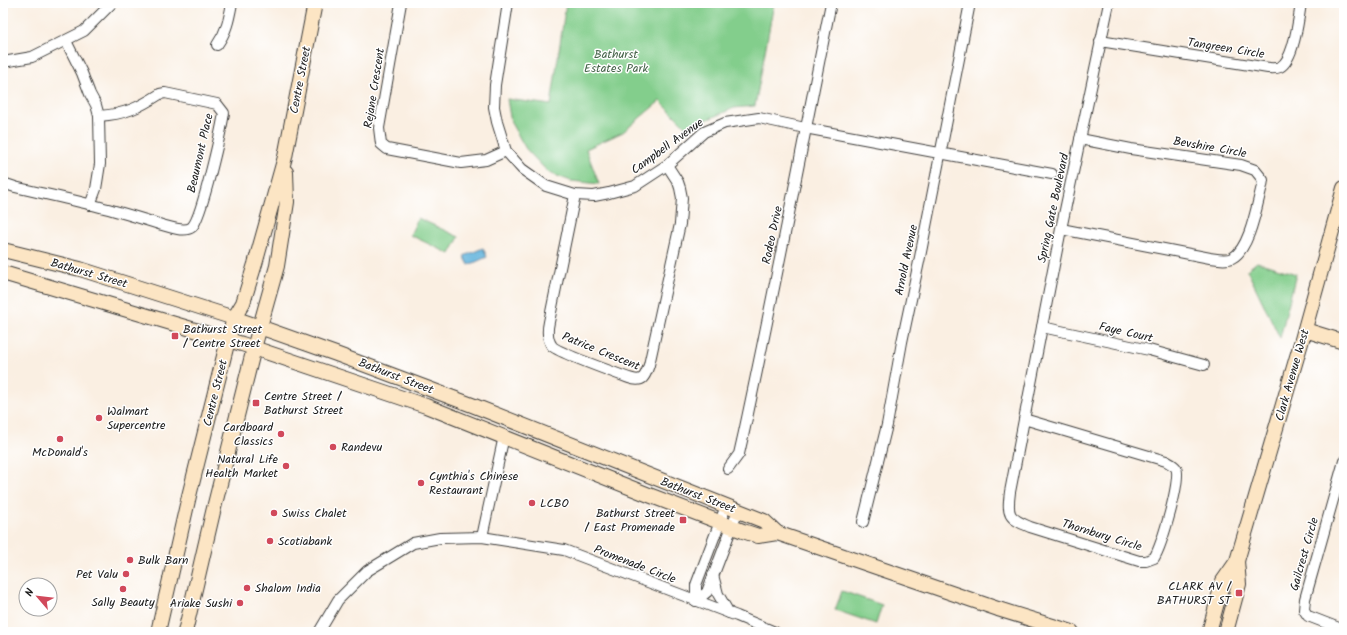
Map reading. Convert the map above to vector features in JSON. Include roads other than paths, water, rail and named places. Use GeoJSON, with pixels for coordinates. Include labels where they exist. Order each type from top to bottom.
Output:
{"type":"FeatureCollection","features":[{"type":"Feature","properties":{"kind":"main road","name":"Centre Street"},"geometry":{"type":"LineString","coordinates":[[158,632],[188,496],[228,340],[234,318],[243,303],[286,157],[315,3]]}},
{"type":"Feature","properties":{"kind":"main road","name":"Centre Street"},"geometry":{"type":"LineString","coordinates":[[185,632],[254,348],[277,266],[287,202],[286,157]]}},
{"type":"Feature","properties":{"kind":"main road","name":"Clark Avenue West"},"geometry":{"type":"LineString","coordinates":[[1209,632],[1223,581],[1237,561],[1305,330],[1344,188]]}},
{"type":"Feature","properties":{"kind":"main road","name":"Bathurst Street"},"geometry":{"type":"LineString","coordinates":[[3,250],[80,269],[234,318],[336,354],[472,405],[732,508],[764,521],[777,533],[998,609],[1072,632]]}},
{"type":"Feature","properties":{"kind":"main road","name":"Bathurst Street"},"geometry":{"type":"LineString","coordinates":[[3,273],[254,348],[426,406],[504,436],[649,496],[758,536],[777,533]]}},
{"type":"Feature","properties":{"kind":"main road"},"geometry":{"type":"LineString","coordinates":[[1305,330],[1344,342]]}},
{"type":"Feature","properties":{"kind":"main road","name":"Clark Avenue West"},"geometry":{"type":"LineString","coordinates":[[1226,632],[1239,584],[1237,561]]}},
{"type":"Feature","properties":{"kind":"street"},"geometry":{"type":"LineString","coordinates":[[3,62],[32,57],[84,32],[112,3]]}},
{"type":"Feature","properties":{"kind":"street"},"geometry":{"type":"LineString","coordinates":[[217,44],[224,35],[228,25],[232,3]]}},
{"type":"Feature","properties":{"kind":"street","name":"Rejane Crescent"},"geometry":{"type":"LineString","coordinates":[[402,3],[379,128],[381,144],[387,149],[462,163],[486,160],[506,151]]}},
{"type":"Feature","properties":{"kind":"street","name":"Campbell Avenue"},"geometry":{"type":"LineString","coordinates":[[508,3],[496,70],[494,107],[497,122],[506,151],[522,169],[546,186],[575,195],[594,196],[634,186],[668,164],[704,132],[725,123],[759,118],[1052,174]]}},
{"type":"Feature","properties":{"kind":"street","name":"Rodeo Drive"},"geometry":{"type":"LineString","coordinates":[[728,469],[739,454],[744,432],[796,183],[831,3]]}},
{"type":"Feature","properties":{"kind":"street","name":"Arnold Avenue"},"geometry":{"type":"LineString","coordinates":[[863,522],[887,426],[902,342],[970,3]]}},
{"type":"Feature","properties":{"kind":"street","name":"Spring Gate Boulevard"},"geometry":{"type":"LineString","coordinates":[[1024,419],[1061,230],[1109,3]]}},
{"type":"Feature","properties":{"kind":"street","name":"Tangreen Circle"},"geometry":{"type":"LineString","coordinates":[[1100,41],[1262,67],[1280,67],[1288,58],[1296,35],[1301,3]]}},
{"type":"Feature","properties":{"kind":"street"},"geometry":{"type":"LineString","coordinates":[[3,183],[90,205],[96,189],[100,164],[99,116],[96,105],[82,73],[66,41]]}},
{"type":"Feature","properties":{"kind":"street","name":"Beaumont Place"},"geometry":{"type":"LineString","coordinates":[[90,205],[185,230],[191,227],[197,219],[224,113],[217,104],[165,93],[160,94],[124,113],[99,116]]}},
{"type":"Feature","properties":{"kind":"street","name":"Bevshire Circle"},"geometry":{"type":"LineString","coordinates":[[1061,230],[1210,258],[1224,260],[1232,259],[1239,253],[1249,234],[1262,186],[1263,180],[1255,170],[1241,165],[1131,149],[1080,139]]}},
{"type":"Feature","properties":{"kind":"street","name":"Patrice Crescent"},"geometry":{"type":"LineString","coordinates":[[575,195],[547,333],[549,341],[553,347],[559,350],[636,381],[640,380],[646,375],[649,366],[680,224],[682,198],[680,188],[668,164]]}},
{"type":"Feature","properties":{"kind":"street","name":"Faye Court"},"geometry":{"type":"LineString","coordinates":[[1042,327],[1149,350],[1204,365]]}},
{"type":"Feature","properties":{"kind":"street","name":"Thornbury Circle"},"geometry":{"type":"LineString","coordinates":[[1024,419],[1166,461],[1176,468],[1176,488],[1160,548],[1154,558],[1138,561],[1030,527],[1017,522],[1011,517],[1008,505],[1024,419]]}},
{"type":"Feature","properties":{"kind":"street"},"geometry":{"type":"LineString","coordinates":[[482,537],[504,436]]}},
{"type":"Feature","properties":{"kind":"street","name":"Gailcrest Circle"},"geometry":{"type":"LineString","coordinates":[[1344,461],[1305,598],[1304,610],[1308,616],[1344,630]]}},
{"type":"Feature","properties":{"kind":"street"},"geometry":{"type":"LineString","coordinates":[[696,601],[707,592],[732,508]]}},
{"type":"Feature","properties":{"kind":"street"},"geometry":{"type":"LineString","coordinates":[[696,601],[696,585],[726,525]]}},
{"type":"Feature","properties":{"kind":"street","name":"Promenade Circle"},"geometry":{"type":"LineString","coordinates":[[320,632],[338,600],[367,571],[413,543],[440,538],[482,537],[564,550],[775,632]]}},
{"type":"Feature","properties":{"kind":"street"},"geometry":{"type":"LineString","coordinates":[[713,575],[718,594],[729,614]]}},
{"type":"Feature","properties":{"kind":"water"},"geometry":{"type":"Polygon","coordinates":[[[483,248],[487,257],[469,265],[464,256],[483,248]]]}},
{"type":"Feature","properties":{"kind":"place","name":"Bathurst Street / Centre Street"},"geometry":{"type":"Point","coordinates":[175,336]}},
{"type":"Feature","properties":{"kind":"place","name":"Centre Street / Bathurst Street"},"geometry":{"type":"Point","coordinates":[256,403]}},
{"type":"Feature","properties":{"kind":"place","name":"Walmart Supercentre"},"geometry":{"type":"Point","coordinates":[99,418]}},
{"type":"Feature","properties":{"kind":"place","name":"Cardboard Classics"},"geometry":{"type":"Point","coordinates":[281,434]}},
{"type":"Feature","properties":{"kind":"place","name":"McDonald's"},"geometry":{"type":"Point","coordinates":[60,439]}},
{"type":"Feature","properties":{"kind":"place","name":"Randevu"},"geometry":{"type":"Point","coordinates":[333,447]}},
{"type":"Feature","properties":{"kind":"place","name":"Natural Life Health Market"},"geometry":{"type":"Point","coordinates":[286,466]}},
{"type":"Feature","properties":{"kind":"place","name":"Cynthia's Chinese Restaurant"},"geometry":{"type":"Point","coordinates":[421,483]}},
{"type":"Feature","properties":{"kind":"place","name":"LCBO"},"geometry":{"type":"Point","coordinates":[532,503]}},
{"type":"Feature","properties":{"kind":"place","name":"Swiss Chalet"},"geometry":{"type":"Point","coordinates":[274,513]}},
{"type":"Feature","properties":{"kind":"place","name":"Bathurst Street / East Promenade"},"geometry":{"type":"Point","coordinates":[683,520]}},
{"type":"Feature","properties":{"kind":"place","name":"Scotiabank"},"geometry":{"type":"Point","coordinates":[270,541]}},
{"type":"Feature","properties":{"kind":"place","name":"Bulk Barn"},"geometry":{"type":"Point","coordinates":[130,560]}},
{"type":"Feature","properties":{"kind":"place","name":"Pet Valu"},"geometry":{"type":"Point","coordinates":[126,574]}},
{"type":"Feature","properties":{"kind":"place","name":"Shalom India"},"geometry":{"type":"Point","coordinates":[247,588]}},
{"type":"Feature","properties":{"kind":"place","name":"Sally Beauty"},"geometry":{"type":"Point","coordinates":[123,589]}},
{"type":"Feature","properties":{"kind":"place","name":"CLARK AV / BATHURST ST"},"geometry":{"type":"Point","coordinates":[1239,593]}},
{"type":"Feature","properties":{"kind":"place","name":"Ariake Sushi"},"geometry":{"type":"Point","coordinates":[240,603]}},
{"type":"Feature","properties":{"kind":"park label","name":"Bathurst Estates Park"},"geometry":{"type":"Point","coordinates":[616,61]}}]}
